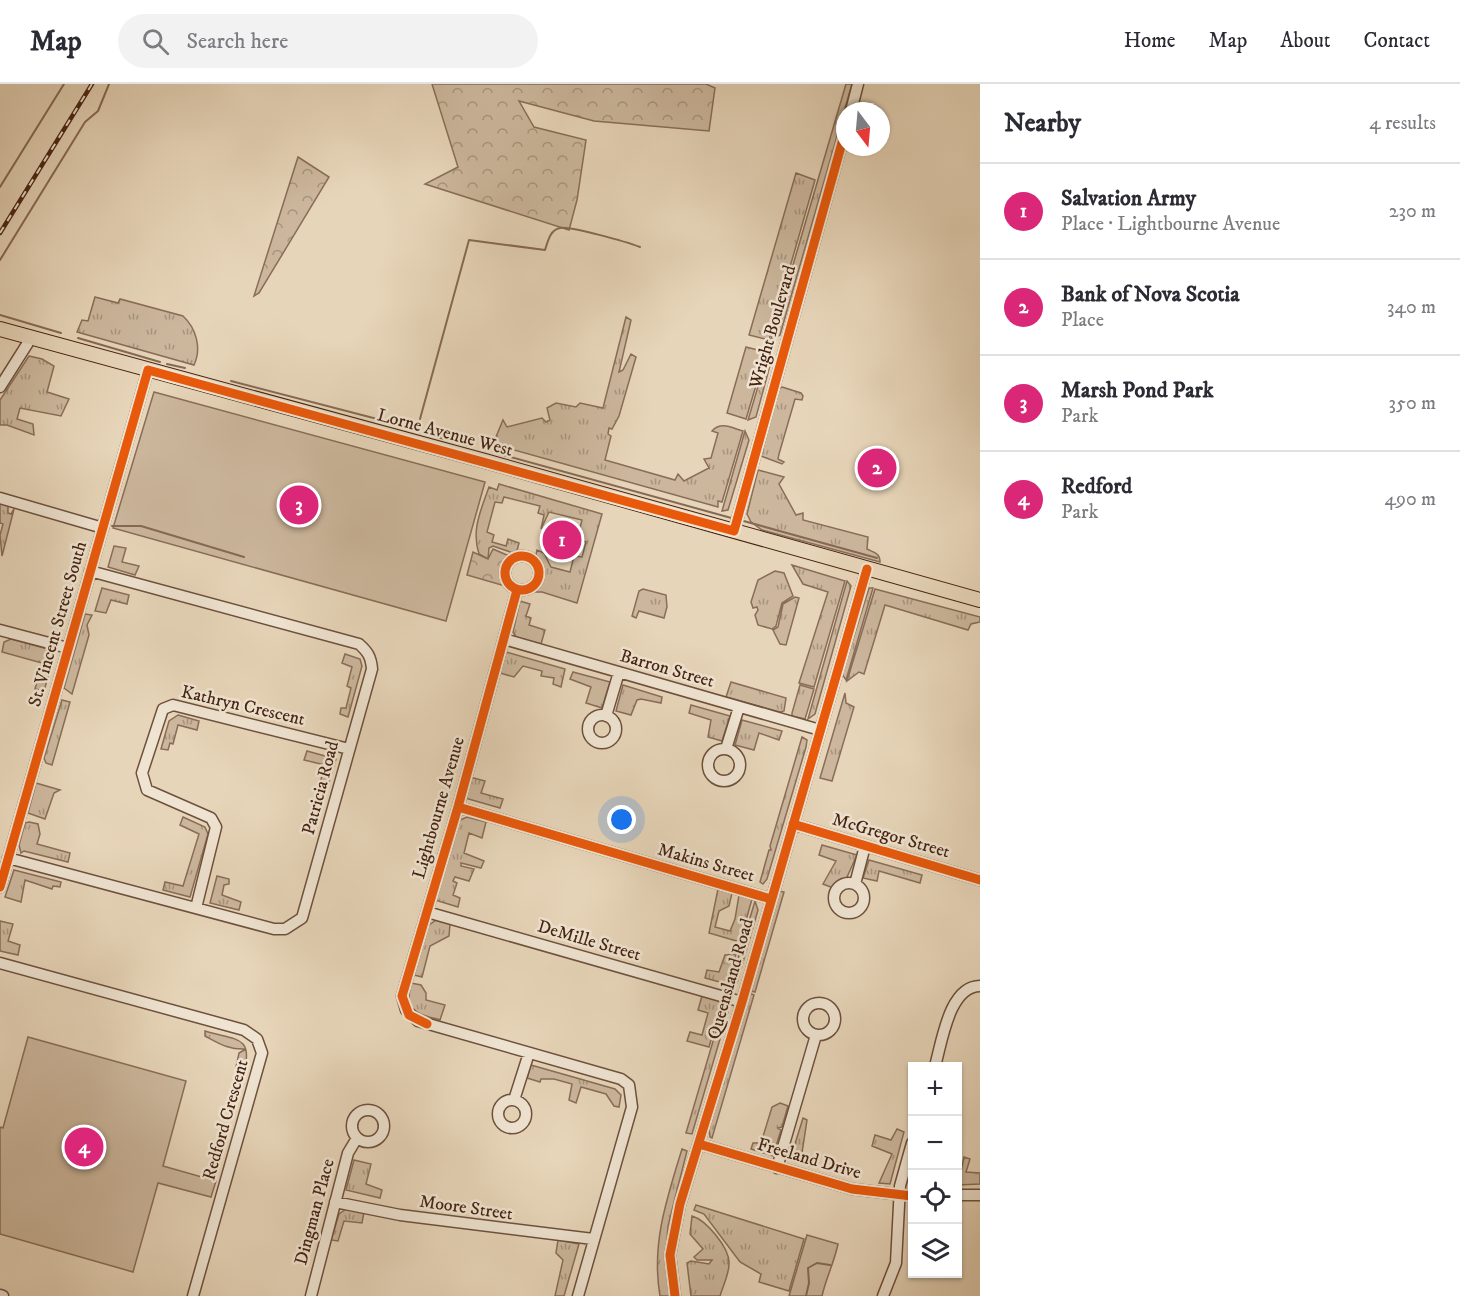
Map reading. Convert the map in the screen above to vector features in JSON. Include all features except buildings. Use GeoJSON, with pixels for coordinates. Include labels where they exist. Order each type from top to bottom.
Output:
{"type":"FeatureCollection","features":[{"type":"Feature","properties":{"kind":"main road","name":"Lorne Avenue West"},"geometry":{"type":"LineString","coordinates":[[0,329],[980,600]]}},
{"type":"Feature","properties":{"kind":"street"},"geometry":{"type":"LineString","coordinates":[[853,102],[858,84]]}},
{"type":"Feature","properties":{"kind":"street","name":"Wright Boulevard"},"geometry":{"type":"LineString","coordinates":[[734,531],[838,156]]}},
{"type":"Feature","properties":{"kind":"street"},"geometry":{"type":"LineString","coordinates":[[0,387],[32,338]]}},
{"type":"Feature","properties":{"kind":"street","name":"St. Vincent Street South"},"geometry":{"type":"LineString","coordinates":[[0,887],[148,370]]}},
{"type":"Feature","properties":{"kind":"street"},"geometry":{"type":"LineString","coordinates":[[0,498],[103,528]]}},
{"type":"Feature","properties":{"kind":"street","name":"Queensland Road"},"geometry":{"type":"LineString","coordinates":[[675,1296],[671,1239],[867,568]]}},
{"type":"Feature","properties":{"kind":"street","name":"Patricia Road"},"geometry":{"type":"LineString","coordinates":[[8,858],[274,929],[285,929],[302,918],[372,669],[371,657],[359,644],[90,572]]}},
{"type":"Feature","properties":{"kind":"street","name":"Lightbourne Avenue"},"geometry":{"type":"LineString","coordinates":[[517,590],[458,807],[402,996],[409,1015],[418,1021],[621,1079],[629,1085],[632,1107],[578,1296]]}},
{"type":"Feature","properties":{"kind":"street"},"geometry":{"type":"LineString","coordinates":[[0,630],[68,648]]}},
{"type":"Feature","properties":{"kind":"street","name":"Barron Street"},"geometry":{"type":"LineString","coordinates":[[504,639],[820,730]]}},
{"type":"Feature","properties":{"kind":"street"},"geometry":{"type":"LineString","coordinates":[[606,716],[619,672]]}},
{"type":"Feature","properties":{"kind":"street","name":"Kathryn Crescent"},"geometry":{"type":"LineString","coordinates":[[195,908],[216,827],[211,818],[147,790],[142,781],[142,773],[163,709],[168,705],[178,706],[349,749]]}},
{"type":"Feature","properties":{"kind":"street"},"geometry":{"type":"LineString","coordinates":[[726,749],[739,707]]}},
{"type":"Feature","properties":{"kind":"street","name":"Makins Street"},"geometry":{"type":"LineString","coordinates":[[458,807],[771,899]]}},
{"type":"Feature","properties":{"kind":"street","name":"McGregor Street"},"geometry":{"type":"LineString","coordinates":[[793,824],[980,880]]}},
{"type":"Feature","properties":{"kind":"street"},"geometry":{"type":"LineString","coordinates":[[855,884],[865,846]]}},
{"type":"Feature","properties":{"kind":"street","name":"DeMille Street"},"geometry":{"type":"LineString","coordinates":[[427,912],[742,1002]]}},
{"type":"Feature","properties":{"kind":"street","name":"Redford Crescent"},"geometry":{"type":"LineString","coordinates":[[0,963],[244,1030],[257,1039],[262,1053],[193,1296]]}},
{"type":"Feature","properties":{"kind":"street"},"geometry":{"type":"LineString","coordinates":[[936,1062],[955,1000],[970,988],[980,986]]}},
{"type":"Feature","properties":{"kind":"street"},"geometry":{"type":"LineString","coordinates":[[777,1168],[816,1035]]}},
{"type":"Feature","properties":{"kind":"street"},"geometry":{"type":"LineString","coordinates":[[514,1100],[529,1053]]}},
{"type":"Feature","properties":{"kind":"street","name":"Dingman Place"},"geometry":{"type":"LineString","coordinates":[[311,1296],[348,1153],[357,1138]]}},
{"type":"Feature","properties":{"kind":"street","name":"Freeland Drive"},"geometry":{"type":"LineString","coordinates":[[699,1144],[867,1193],[908,1196]]}},
{"type":"Feature","properties":{"kind":"street"},"geometry":{"type":"LineString","coordinates":[[883,1296],[898,1251],[900,1186],[908,1157]]}},
{"type":"Feature","properties":{"kind":"street"},"geometry":{"type":"LineString","coordinates":[[962,1195],[980,1195]]}},
{"type":"Feature","properties":{"kind":"street","name":"Moore Street"},"geometry":{"type":"LineString","coordinates":[[335,1202],[400,1215],[593,1239]]}},
{"type":"Feature","properties":{"kind":"green space"},"geometry":{"type":"Polygon","coordinates":[[[432,84],[706,84],[715,88],[709,131],[594,121],[519,101],[534,127],[586,140],[577,200],[569,230],[425,184],[458,167],[432,84]]]}},
{"type":"Feature","properties":{"kind":"green space"},"geometry":{"type":"Polygon","coordinates":[[[846,84],[852,84],[847,102],[841,102],[846,84]]]}},
{"type":"Feature","properties":{"kind":"green space"},"geometry":{"type":"Polygon","coordinates":[[[836,118],[836,140],[780,335],[771,340],[836,118]]]}},
{"type":"Feature","properties":{"kind":"green space"},"geometry":{"type":"Polygon","coordinates":[[[298,157],[329,177],[259,293],[254,296],[298,157]]]}},
{"type":"Feature","properties":{"kind":"green space"},"geometry":{"type":"Polygon","coordinates":[[[796,173],[815,180],[769,340],[749,335],[796,173]]]}},
{"type":"Feature","properties":{"kind":"green space"},"geometry":{"type":"Polygon","coordinates":[[[95,297],[118,303],[120,299],[183,316],[191,326],[196,339],[197,352],[194,365],[77,332],[82,320],[88,321],[95,297]]]}},
{"type":"Feature","properties":{"kind":"green space"},"geometry":{"type":"Polygon","coordinates":[[[626,317],[631,320],[619,372],[623,370],[631,354],[636,357],[619,416],[612,429],[609,428],[608,434],[611,436],[605,460],[675,480],[678,474],[684,481],[709,468],[704,459],[711,458],[718,433],[712,431],[715,428],[727,426],[743,431],[722,502],[718,501],[718,507],[493,444],[503,420],[507,427],[542,418],[546,422],[550,420],[547,408],[556,403],[576,407],[580,403],[603,408],[626,317]]]}},
{"type":"Feature","properties":{"kind":"green space"},"geometry":{"type":"Polygon","coordinates":[[[746,347],[766,352],[746,419],[727,413],[746,347]]]}},
{"type":"Feature","properties":{"kind":"green space"},"geometry":{"type":"Polygon","coordinates":[[[768,353],[772,358],[756,417],[748,420],[768,353]]]}},
{"type":"Feature","properties":{"kind":"green space"},"geometry":{"type":"Polygon","coordinates":[[[29,356],[42,359],[54,366],[47,392],[69,399],[61,416],[20,408],[17,419],[33,424],[34,435],[7,425],[0,425],[0,400],[29,356]]]}},
{"type":"Feature","properties":{"kind":"green space"},"geometry":{"type":"Polygon","coordinates":[[[782,387],[801,393],[803,396],[802,400],[795,399],[778,459],[784,462],[782,464],[761,456],[778,390],[782,387]]]}},
{"type":"Feature","properties":{"kind":"green space"},"geometry":{"type":"Polygon","coordinates":[[[154,392],[485,482],[446,621],[113,528],[154,392]]]}},
{"type":"Feature","properties":{"kind":"green space"},"geometry":{"type":"Polygon","coordinates":[[[745,431],[749,440],[728,510],[722,511],[745,431]]]}},
{"type":"Feature","properties":{"kind":"green space"},"geometry":{"type":"Polygon","coordinates":[[[758,470],[784,477],[779,484],[796,515],[803,513],[803,520],[868,537],[867,549],[877,554],[880,562],[762,530],[751,522],[747,514],[758,470]]]}},
{"type":"Feature","properties":{"kind":"green space"},"geometry":{"type":"Polygon","coordinates":[[[499,484],[602,514],[577,603],[542,592],[529,592],[541,580],[541,568],[535,559],[537,550],[544,553],[551,567],[570,572],[574,556],[582,557],[586,542],[577,539],[582,520],[549,512],[541,529],[544,515],[538,513],[540,506],[504,497],[502,503],[495,502],[487,532],[494,535],[492,542],[506,546],[508,539],[519,543],[516,554],[493,546],[489,548],[488,559],[479,554],[476,537],[480,512],[489,487],[497,490],[499,484]]]}},
{"type":"Feature","properties":{"kind":"green space"},"geometry":{"type":"Polygon","coordinates":[[[0,503],[8,506],[8,513],[11,514],[14,509],[2,556],[0,535],[3,524],[0,523],[0,503]]]}},
{"type":"Feature","properties":{"kind":"green space"},"geometry":{"type":"Polygon","coordinates":[[[114,546],[126,548],[122,562],[139,566],[135,575],[108,567],[114,546]]]}},
{"type":"Feature","properties":{"kind":"green space"},"geometry":{"type":"Polygon","coordinates":[[[493,549],[509,556],[502,571],[505,586],[467,575],[473,552],[488,559],[493,549]]]}},
{"type":"Feature","properties":{"kind":"green space"},"geometry":{"type":"Polygon","coordinates":[[[792,565],[845,581],[814,687],[799,683],[828,592],[803,584],[792,565]]]}},
{"type":"Feature","properties":{"kind":"green space"},"geometry":{"type":"Polygon","coordinates":[[[775,571],[784,573],[793,596],[782,603],[776,626],[772,629],[758,625],[755,615],[758,610],[757,607],[753,608],[751,602],[758,580],[775,571]]]}},
{"type":"Feature","properties":{"kind":"green space"},"geometry":{"type":"Polygon","coordinates":[[[847,581],[851,586],[815,714],[808,719],[847,581]]]}},
{"type":"Feature","properties":{"kind":"green space"},"geometry":{"type":"Polygon","coordinates":[[[102,588],[129,595],[127,604],[111,600],[106,613],[95,611],[102,588]]]}},
{"type":"Feature","properties":{"kind":"green space"},"geometry":{"type":"Polygon","coordinates":[[[869,588],[873,588],[846,680],[842,674],[869,588]]]}},
{"type":"Feature","properties":{"kind":"green space"},"geometry":{"type":"Polygon","coordinates":[[[643,589],[666,595],[667,607],[664,618],[639,611],[636,618],[632,616],[639,591],[643,589]]]}},
{"type":"Feature","properties":{"kind":"green space"},"geometry":{"type":"Polygon","coordinates":[[[875,589],[980,617],[980,622],[971,624],[968,630],[885,605],[864,674],[859,672],[847,681],[875,589]]]}},
{"type":"Feature","properties":{"kind":"green space"},"geometry":{"type":"Polygon","coordinates":[[[795,597],[799,598],[786,645],[780,644],[773,630],[778,627],[783,604],[795,597]]]}},
{"type":"Feature","properties":{"kind":"green space"},"geometry":{"type":"Polygon","coordinates":[[[520,601],[530,604],[526,616],[531,618],[529,625],[545,630],[541,644],[516,637],[513,632],[520,601]]]}},
{"type":"Feature","properties":{"kind":"green space"},"geometry":{"type":"Polygon","coordinates":[[[85,614],[92,615],[87,625],[89,635],[72,694],[64,688],[85,614]]]}},
{"type":"Feature","properties":{"kind":"green space"},"geometry":{"type":"Polygon","coordinates":[[[11,639],[55,651],[44,691],[35,689],[42,663],[2,652],[4,642],[11,639]]]}},
{"type":"Feature","properties":{"kind":"green space"},"geometry":{"type":"Polygon","coordinates":[[[506,652],[565,669],[561,687],[553,684],[554,678],[541,676],[542,671],[523,666],[514,677],[500,673],[506,652]]]}},
{"type":"Feature","properties":{"kind":"green space"},"geometry":{"type":"Polygon","coordinates":[[[345,654],[360,659],[362,666],[348,717],[340,714],[341,708],[346,708],[351,688],[347,686],[352,667],[342,663],[345,654]]]}},
{"type":"Feature","properties":{"kind":"green space"},"geometry":{"type":"Polygon","coordinates":[[[573,672],[610,682],[602,708],[586,703],[591,687],[570,679],[573,672]]]}},
{"type":"Feature","properties":{"kind":"green space"},"geometry":{"type":"Polygon","coordinates":[[[731,682],[786,698],[784,711],[780,712],[726,697],[731,682]]]}},
{"type":"Feature","properties":{"kind":"green space"},"geometry":{"type":"Polygon","coordinates":[[[623,685],[662,697],[661,703],[641,699],[637,700],[631,715],[616,711],[623,685]]]}},
{"type":"Feature","properties":{"kind":"green space"},"geometry":{"type":"Polygon","coordinates":[[[800,685],[814,689],[805,719],[792,716],[800,685]]]}},
{"type":"Feature","properties":{"kind":"green space"},"geometry":{"type":"Polygon","coordinates":[[[845,693],[846,703],[854,707],[832,781],[820,778],[845,693]]]}},
{"type":"Feature","properties":{"kind":"green space"},"geometry":{"type":"Polygon","coordinates":[[[62,700],[70,702],[52,765],[46,763],[44,758],[62,700]]]}},
{"type":"Feature","properties":{"kind":"green space"},"geometry":{"type":"Polygon","coordinates":[[[691,705],[730,716],[722,741],[708,737],[711,720],[689,713],[691,705]]]}},
{"type":"Feature","properties":{"kind":"green space"},"geometry":{"type":"Polygon","coordinates":[[[178,715],[199,721],[197,730],[178,725],[173,744],[170,743],[168,750],[161,749],[169,721],[178,715]]]}},
{"type":"Feature","properties":{"kind":"green space"},"geometry":{"type":"Polygon","coordinates":[[[742,720],[782,731],[779,740],[759,733],[754,750],[735,745],[742,720]]]}},
{"type":"Feature","properties":{"kind":"green space"},"geometry":{"type":"Polygon","coordinates":[[[802,737],[807,740],[806,747],[767,879],[763,884],[760,882],[802,737]]]}},
{"type":"Feature","properties":{"kind":"green space"},"geometry":{"type":"Polygon","coordinates":[[[307,751],[336,759],[328,785],[320,783],[325,765],[304,760],[307,751]]]}},
{"type":"Feature","properties":{"kind":"green space"},"geometry":{"type":"Polygon","coordinates":[[[470,777],[485,781],[481,793],[503,799],[500,808],[465,798],[470,777]]]}},
{"type":"Feature","properties":{"kind":"green space"},"geometry":{"type":"Polygon","coordinates":[[[36,783],[60,790],[54,793],[45,819],[28,813],[36,783]]]}},
{"type":"Feature","properties":{"kind":"green space"},"geometry":{"type":"Polygon","coordinates":[[[183,817],[205,827],[208,834],[190,897],[163,890],[165,882],[183,886],[199,834],[180,825],[183,817]]]}},
{"type":"Feature","properties":{"kind":"green space"},"geometry":{"type":"Polygon","coordinates":[[[467,817],[486,822],[482,838],[469,833],[464,853],[484,861],[481,868],[461,863],[461,866],[474,869],[469,881],[455,877],[453,881],[457,883],[453,895],[460,898],[458,907],[435,900],[458,821],[467,817]]]}},
{"type":"Feature","properties":{"kind":"green space"},"geometry":{"type":"Polygon","coordinates":[[[25,823],[38,824],[40,834],[37,844],[70,853],[68,862],[24,851],[21,853],[19,845],[25,823]]]}},
{"type":"Feature","properties":{"kind":"green space"},"geometry":{"type":"Polygon","coordinates":[[[822,845],[857,855],[847,877],[833,888],[823,884],[836,861],[819,855],[822,845]]]}},
{"type":"Feature","properties":{"kind":"green space"},"geometry":{"type":"Polygon","coordinates":[[[869,860],[922,875],[920,883],[879,871],[877,881],[863,878],[869,860]]]}},
{"type":"Feature","properties":{"kind":"green space"},"geometry":{"type":"Polygon","coordinates":[[[14,870],[61,882],[60,887],[53,886],[52,889],[25,880],[21,902],[5,897],[14,870]]]}},
{"type":"Feature","properties":{"kind":"green space"},"geometry":{"type":"Polygon","coordinates":[[[217,876],[229,879],[229,884],[224,885],[222,895],[241,902],[239,910],[210,903],[217,876]]]}},
{"type":"Feature","properties":{"kind":"green space"},"geometry":{"type":"Polygon","coordinates":[[[718,889],[732,893],[729,906],[719,911],[715,927],[730,931],[735,919],[739,895],[752,899],[740,942],[709,933],[718,889]]]}},
{"type":"Feature","properties":{"kind":"green space"},"geometry":{"type":"Polygon","coordinates":[[[779,891],[784,892],[755,992],[751,991],[779,891]]]}},
{"type":"Feature","properties":{"kind":"green space"},"geometry":{"type":"Polygon","coordinates":[[[755,901],[758,910],[737,983],[733,986],[730,985],[755,901]]]}},
{"type":"Feature","properties":{"kind":"green space"},"geometry":{"type":"Polygon","coordinates":[[[436,920],[450,924],[449,936],[430,946],[422,977],[414,975],[428,926],[436,920]]]}},
{"type":"Feature","properties":{"kind":"green space"},"geometry":{"type":"Polygon","coordinates":[[[0,921],[13,924],[8,941],[20,945],[18,955],[0,951],[0,921]]]}},
{"type":"Feature","properties":{"kind":"green space"},"geometry":{"type":"Polygon","coordinates":[[[736,954],[727,984],[705,978],[707,970],[719,972],[725,955],[736,954]]]}},
{"type":"Feature","properties":{"kind":"green space"},"geometry":{"type":"Polygon","coordinates":[[[411,983],[421,985],[426,993],[426,1000],[445,1005],[440,1020],[414,1010],[409,1000],[411,983]]]}},
{"type":"Feature","properties":{"kind":"green space"},"geometry":{"type":"Polygon","coordinates":[[[749,993],[754,995],[712,1138],[709,1128],[749,993]]]}},
{"type":"Feature","properties":{"kind":"green space"},"geometry":{"type":"Polygon","coordinates":[[[702,996],[722,1002],[709,1047],[687,1041],[690,1032],[702,1035],[708,1013],[698,1010],[702,996]]]}},
{"type":"Feature","properties":{"kind":"green space"},"geometry":{"type":"Polygon","coordinates":[[[724,1004],[728,1012],[692,1134],[686,1133],[724,1004]]]}},
{"type":"Feature","properties":{"kind":"green space"},"geometry":{"type":"Polygon","coordinates":[[[205,1031],[233,1038],[244,1045],[245,1049],[235,1049],[220,1044],[205,1036],[205,1031]]]}},
{"type":"Feature","properties":{"kind":"green space"},"geometry":{"type":"Polygon","coordinates":[[[28,1037],[186,1081],[163,1166],[216,1181],[211,1197],[158,1183],[133,1272],[0,1234],[0,1127],[3,1128],[28,1037]]]}},
{"type":"Feature","properties":{"kind":"green space"},"geometry":{"type":"Polygon","coordinates":[[[246,1049],[244,1071],[236,1067],[239,1053],[246,1049]]]}},
{"type":"Feature","properties":{"kind":"green space"},"geometry":{"type":"Polygon","coordinates":[[[531,1065],[615,1089],[621,1095],[619,1107],[614,1106],[606,1094],[581,1087],[576,1103],[569,1100],[572,1084],[554,1079],[541,1079],[540,1082],[527,1078],[531,1065]]]}},
{"type":"Feature","properties":{"kind":"green space"},"geometry":{"type":"Polygon","coordinates":[[[780,1103],[788,1106],[782,1127],[778,1128],[781,1130],[773,1156],[751,1149],[753,1143],[761,1143],[772,1107],[780,1103]]]}},
{"type":"Feature","properties":{"kind":"green space"},"geometry":{"type":"Polygon","coordinates":[[[803,1118],[807,1120],[802,1153],[813,1157],[810,1166],[790,1160],[803,1118]]]}},
{"type":"Feature","properties":{"kind":"green space"},"geometry":{"type":"Polygon","coordinates":[[[897,1129],[904,1132],[890,1184],[879,1183],[892,1154],[872,1146],[875,1135],[891,1140],[897,1129]]]}},
{"type":"Feature","properties":{"kind":"green space"},"geometry":{"type":"Polygon","coordinates":[[[682,1149],[687,1151],[668,1226],[666,1255],[671,1296],[660,1296],[659,1240],[666,1203],[682,1149]]]}},
{"type":"Feature","properties":{"kind":"green space"},"geometry":{"type":"Polygon","coordinates":[[[964,1157],[970,1159],[966,1172],[980,1173],[980,1184],[962,1185],[964,1157]]]}},
{"type":"Feature","properties":{"kind":"green space"},"geometry":{"type":"Polygon","coordinates":[[[354,1160],[371,1164],[366,1184],[382,1190],[380,1198],[346,1190],[354,1160]]]}},
{"type":"Feature","properties":{"kind":"green space"},"geometry":{"type":"Polygon","coordinates":[[[696,1205],[804,1239],[789,1291],[759,1282],[761,1274],[740,1262],[704,1214],[694,1210],[696,1205]]]}},
{"type":"Feature","properties":{"kind":"green space"},"geometry":{"type":"Polygon","coordinates":[[[346,1209],[364,1212],[362,1223],[344,1221],[338,1241],[331,1240],[339,1214],[346,1209]]]}},
{"type":"Feature","properties":{"kind":"green space"},"geometry":{"type":"Polygon","coordinates":[[[692,1216],[704,1223],[726,1250],[728,1272],[720,1296],[691,1296],[687,1263],[691,1261],[709,1264],[712,1260],[697,1260],[694,1257],[703,1249],[690,1234],[692,1216]]]}},
{"type":"Feature","properties":{"kind":"green space"},"geometry":{"type":"Polygon","coordinates":[[[807,1235],[838,1244],[834,1258],[822,1296],[789,1296],[807,1235]]]}},
{"type":"Feature","properties":{"kind":"green space"},"geometry":{"type":"Polygon","coordinates":[[[558,1240],[579,1244],[564,1296],[555,1296],[563,1260],[556,1253],[558,1240]]]}},
{"type":"Feature","properties":{"kind":"waterway"},"geometry":{"type":"LineString","coordinates":[[0,187],[64,84]]}},
{"type":"Feature","properties":{"kind":"waterway"},"geometry":{"type":"LineString","coordinates":[[0,260],[85,122],[98,111],[109,84]]}},
{"type":"Feature","properties":{"kind":"waterway"},"geometry":{"type":"LineString","coordinates":[[420,419],[469,240],[545,250],[554,231],[566,228],[640,247]]}},
{"type":"Feature","properties":{"kind":"waterway"},"geometry":{"type":"LineString","coordinates":[[0,315],[61,333]]}},
{"type":"Feature","properties":{"kind":"waterway"},"geometry":{"type":"LineString","coordinates":[[78,338],[160,362]]}},
{"type":"Feature","properties":{"kind":"waterway"},"geometry":{"type":"LineString","coordinates":[[167,364],[185,368]]}},
{"type":"Feature","properties":{"kind":"waterway"},"geometry":{"type":"LineString","coordinates":[[231,381],[412,428]]}},
{"type":"Feature","properties":{"kind":"waterway"},"geometry":{"type":"LineString","coordinates":[[437,437],[469,445]]}},
{"type":"Feature","properties":{"kind":"waterway"},"geometry":{"type":"LineString","coordinates":[[500,454],[735,519]]}},
{"type":"Feature","properties":{"kind":"waterway"},"geometry":{"type":"LineString","coordinates":[[740,520],[877,558]]}},
{"type":"Feature","properties":{"kind":"waterway"},"geometry":{"type":"LineString","coordinates":[[112,526],[141,526],[244,557]]}},
{"type":"Feature","properties":{"kind":"waterway"},"geometry":{"type":"LineString","coordinates":[[806,1296],[809,1283],[808,1268],[817,1263],[830,1265]]}},
{"type":"Feature","properties":{"kind":"railway"},"geometry":{"type":"LineString","coordinates":[[0,233],[92,84]]}},
{"type":"Feature","properties":{"kind":"cycle path"},"geometry":{"type":"LineString","coordinates":[[0,887],[148,370],[734,531],[838,156]]}},
{"type":"Feature","properties":{"kind":"cycle path"},"geometry":{"type":"LineString","coordinates":[[522,556],[534,561],[539,573],[534,585],[522,590],[510,585],[505,573],[510,561],[522,556]]}},
{"type":"Feature","properties":{"kind":"cycle path"},"geometry":{"type":"LineString","coordinates":[[675,1296],[670,1255],[680,1204],[742,1002],[867,569]]}},
{"type":"Feature","properties":{"kind":"cycle path"},"geometry":{"type":"LineString","coordinates":[[427,1024],[409,1015],[402,996],[458,807],[517,590]]}},
{"type":"Feature","properties":{"kind":"cycle path"},"geometry":{"type":"LineString","coordinates":[[458,807],[771,899]]}},
{"type":"Feature","properties":{"kind":"cycle path"},"geometry":{"type":"LineString","coordinates":[[793,824],[980,880]]}},
{"type":"Feature","properties":{"kind":"cycle path"},"geometry":{"type":"LineString","coordinates":[[699,1144],[852,1189],[908,1196]]}},
{"type":"Feature","properties":{"kind":"place","name":"Bank of Nova Scotia"},"geometry":{"type":"Point","coordinates":[877,468]}},
{"type":"Feature","properties":{"kind":"place","name":"Marsh Pond Park"},"geometry":{"type":"Point","coordinates":[299,505]}},
{"type":"Feature","properties":{"kind":"place","name":"Salvation Army"},"geometry":{"type":"Point","coordinates":[562,540]}},
{"type":"Feature","properties":{"kind":"place","name":"Redford"},"geometry":{"type":"Point","coordinates":[84,1147]}}]}
